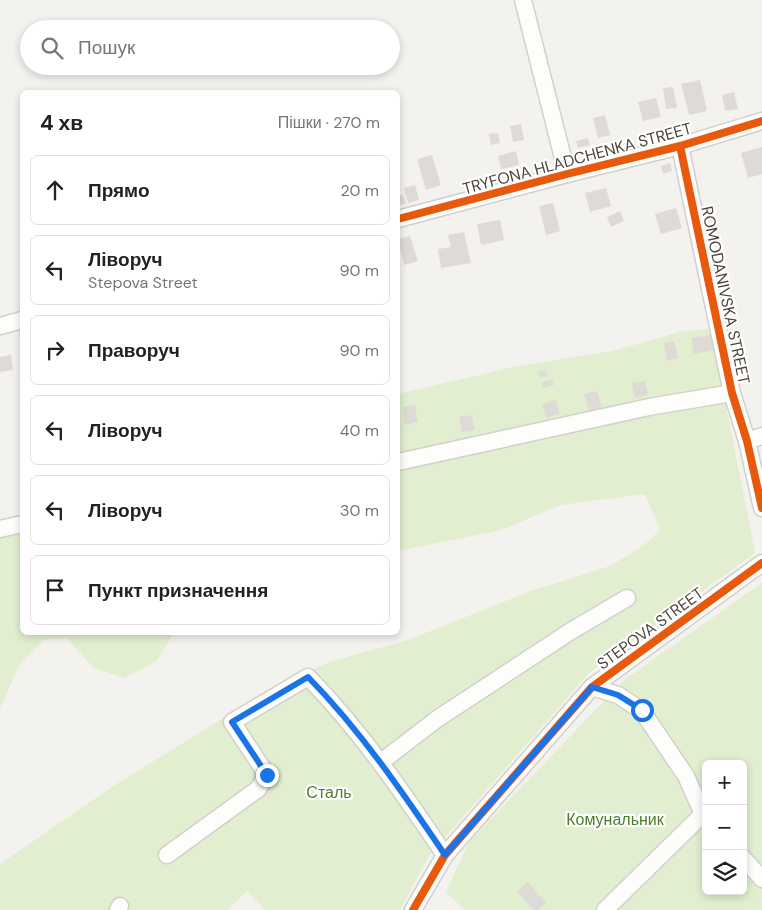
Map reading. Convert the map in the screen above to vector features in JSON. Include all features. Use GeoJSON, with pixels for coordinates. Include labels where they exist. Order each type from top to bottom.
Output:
{"type":"FeatureCollection","features":[{"type":"Feature","properties":{"kind":"street"},"geometry":{"type":"LineString","coordinates":[[523,0],[566,174]]}},
{"type":"Feature","properties":{"kind":"street","name":"TRYFONA HLADCHENKA STREET"},"geometry":{"type":"LineString","coordinates":[[400,218],[680,146],[762,121]]}},
{"type":"Feature","properties":{"kind":"street","name":"ROMODANIVSKA STREET"},"geometry":{"type":"LineString","coordinates":[[680,146],[732,394],[755,439],[762,508]]}},
{"type":"Feature","properties":{"kind":"street"},"geometry":{"type":"LineString","coordinates":[[0,326],[20,321]]}},
{"type":"Feature","properties":{"kind":"street"},"geometry":{"type":"LineString","coordinates":[[400,462],[649,407],[732,394]]}},
{"type":"Feature","properties":{"kind":"street"},"geometry":{"type":"LineString","coordinates":[[0,529],[20,524]]}},
{"type":"Feature","properties":{"kind":"street","name":"STEPOVA STREET"},"geometry":{"type":"LineString","coordinates":[[413,910],[445,855],[592,687],[762,563]]}},
{"type":"Feature","properties":{"kind":"street"},"geometry":{"type":"LineString","coordinates":[[381,762],[437,719],[571,631],[627,598]]}},
{"type":"Feature","properties":{"kind":"street"},"geometry":{"type":"LineString","coordinates":[[166,855],[258,789],[267,775],[232,722],[308,677],[329,698],[381,762],[445,855]]}},
{"type":"Feature","properties":{"kind":"street"},"geometry":{"type":"LineString","coordinates":[[592,687],[618,695],[642,710],[686,776],[702,812]]}},
{"type":"Feature","properties":{"kind":"street"},"geometry":{"type":"LineString","coordinates":[[604,910],[702,818]]}},
{"type":"Feature","properties":{"kind":"street"},"geometry":{"type":"LineString","coordinates":[[747,862],[762,879]]}},
{"type":"Feature","properties":{"kind":"green space","name":"Сталь"},"geometry":{"type":"Polygon","coordinates":[[[711,329],[755,553],[589,673],[429,856],[400,910],[264,910],[247,891],[228,910],[0,910],[0,864],[115,785],[262,694],[329,662],[408,640],[528,592],[610,566],[643,546],[660,530],[645,494],[561,505],[501,530],[400,551],[400,394],[513,367],[612,351],[683,331],[711,329]]]}},
{"type":"Feature","properties":{"kind":"green space"},"geometry":{"type":"Polygon","coordinates":[[[20,530],[20,635],[173,635],[156,662],[124,678],[94,668],[66,638],[44,640],[19,666],[0,708],[0,535],[20,530]]]}},
{"type":"Feature","properties":{"kind":"green space","name":"Комунальник"},"geometry":{"type":"Polygon","coordinates":[[[762,583],[762,910],[465,910],[446,892],[469,842],[624,680],[762,583]]]}},
{"type":"Feature","properties":{"kind":"building"},"geometry":{"type":"Polygon","coordinates":[[[700,80],[707,111],[689,115],[681,84],[700,80]]]}},
{"type":"Feature","properties":{"kind":"building"},"geometry":{"type":"Polygon","coordinates":[[[673,87],[677,108],[666,109],[663,88],[673,87]]]}},
{"type":"Feature","properties":{"kind":"building"},"geometry":{"type":"Polygon","coordinates":[[[734,92],[738,109],[725,111],[722,95],[734,92]]]}},
{"type":"Feature","properties":{"kind":"building"},"geometry":{"type":"Polygon","coordinates":[[[656,98],[661,117],[643,121],[638,102],[656,98]]]}},
{"type":"Feature","properties":{"kind":"building"},"geometry":{"type":"Polygon","coordinates":[[[605,115],[610,135],[598,138],[593,118],[605,115]]]}},
{"type":"Feature","properties":{"kind":"building"},"geometry":{"type":"Polygon","coordinates":[[[521,124],[524,140],[513,142],[510,126],[521,124]]]}},
{"type":"Feature","properties":{"kind":"building"},"geometry":{"type":"Polygon","coordinates":[[[498,133],[500,143],[491,145],[489,134],[498,133]]]}},
{"type":"Feature","properties":{"kind":"building"},"geometry":{"type":"Polygon","coordinates":[[[588,138],[590,145],[578,148],[576,141],[588,138]]]}},
{"type":"Feature","properties":{"kind":"building"},"geometry":{"type":"Polygon","coordinates":[[[762,147],[762,174],[748,178],[741,153],[762,147]]]}},
{"type":"Feature","properties":{"kind":"building"},"geometry":{"type":"Polygon","coordinates":[[[516,151],[519,165],[501,169],[498,156],[516,151]]]}},
{"type":"Feature","properties":{"kind":"building"},"geometry":{"type":"Polygon","coordinates":[[[432,155],[441,185],[426,190],[417,159],[432,155]]]}},
{"type":"Feature","properties":{"kind":"building"},"geometry":{"type":"Polygon","coordinates":[[[670,163],[672,171],[663,174],[661,166],[670,163]]]}},
{"type":"Feature","properties":{"kind":"building"},"geometry":{"type":"Polygon","coordinates":[[[415,185],[419,200],[408,203],[404,188],[415,185]]]}},
{"type":"Feature","properties":{"kind":"building"},"geometry":{"type":"Polygon","coordinates":[[[606,188],[611,206],[590,212],[585,193],[606,188]]]}},
{"type":"Feature","properties":{"kind":"building"},"geometry":{"type":"Polygon","coordinates":[[[403,195],[406,203],[400,205],[400,196],[403,195]]]}},
{"type":"Feature","properties":{"kind":"building"},"geometry":{"type":"Polygon","coordinates":[[[553,203],[560,231],[546,235],[539,206],[553,203]]]}},
{"type":"Feature","properties":{"kind":"building"},"geometry":{"type":"Polygon","coordinates":[[[676,208],[682,228],[661,234],[655,214],[676,208]]]}},
{"type":"Feature","properties":{"kind":"building"},"geometry":{"type":"Polygon","coordinates":[[[620,211],[624,221],[611,227],[607,217],[620,211]]]}},
{"type":"Feature","properties":{"kind":"building"},"geometry":{"type":"Polygon","coordinates":[[[500,220],[504,240],[481,245],[477,224],[500,220]]]}},
{"type":"Feature","properties":{"kind":"building"},"geometry":{"type":"Polygon","coordinates":[[[464,232],[471,263],[441,268],[438,249],[451,247],[448,235],[464,232]]]}},
{"type":"Feature","properties":{"kind":"building"},"geometry":{"type":"Polygon","coordinates":[[[410,236],[418,261],[404,265],[400,238],[410,236]]]}},
{"type":"Feature","properties":{"kind":"building"},"geometry":{"type":"Polygon","coordinates":[[[711,335],[713,350],[694,354],[691,338],[711,335]]]}},
{"type":"Feature","properties":{"kind":"building"},"geometry":{"type":"Polygon","coordinates":[[[674,341],[678,358],[667,361],[664,343],[674,341]]]}},
{"type":"Feature","properties":{"kind":"building"},"geometry":{"type":"Polygon","coordinates":[[[11,355],[13,370],[0,372],[0,357],[11,355]]]}},
{"type":"Feature","properties":{"kind":"building"},"geometry":{"type":"Polygon","coordinates":[[[545,370],[547,376],[540,377],[538,371],[545,370]]]}},
{"type":"Feature","properties":{"kind":"building"},"geometry":{"type":"Polygon","coordinates":[[[552,380],[554,385],[543,388],[542,382],[552,380]]]}},
{"type":"Feature","properties":{"kind":"building"},"geometry":{"type":"Polygon","coordinates":[[[645,381],[648,395],[635,398],[632,383],[645,381]]]}},
{"type":"Feature","properties":{"kind":"building"},"geometry":{"type":"Polygon","coordinates":[[[597,391],[602,407],[589,411],[584,394],[597,391]]]}},
{"type":"Feature","properties":{"kind":"building"},"geometry":{"type":"Polygon","coordinates":[[[556,400],[559,414],[546,418],[542,404],[556,400]]]}},
{"type":"Feature","properties":{"kind":"building"},"geometry":{"type":"Polygon","coordinates":[[[415,405],[418,422],[405,425],[402,407],[415,405]]]}},
{"type":"Feature","properties":{"kind":"building"},"geometry":{"type":"Polygon","coordinates":[[[472,415],[475,430],[462,432],[459,417],[472,415]]]}},
{"type":"Feature","properties":{"kind":"building"},"geometry":{"type":"Polygon","coordinates":[[[528,882],[546,903],[538,910],[533,910],[517,891],[528,882]]]}},
{"type":"Feature","properties":{"kind":"cycle path"},"geometry":{"type":"LineString","coordinates":[[400,218],[680,146],[762,121]]}},
{"type":"Feature","properties":{"kind":"cycle path"},"geometry":{"type":"LineString","coordinates":[[680,146],[732,393],[747,441],[762,508]]}},
{"type":"Feature","properties":{"kind":"cycle path"},"geometry":{"type":"LineString","coordinates":[[413,910],[445,855],[592,687],[762,563]]}},
{"type":"Feature","properties":{"kind":"route"},"geometry":{"type":"LineString","coordinates":[[267,775],[232,722],[308,677],[329,698],[381,762],[445,855],[592,687],[618,695],[642,710]]}}]}
